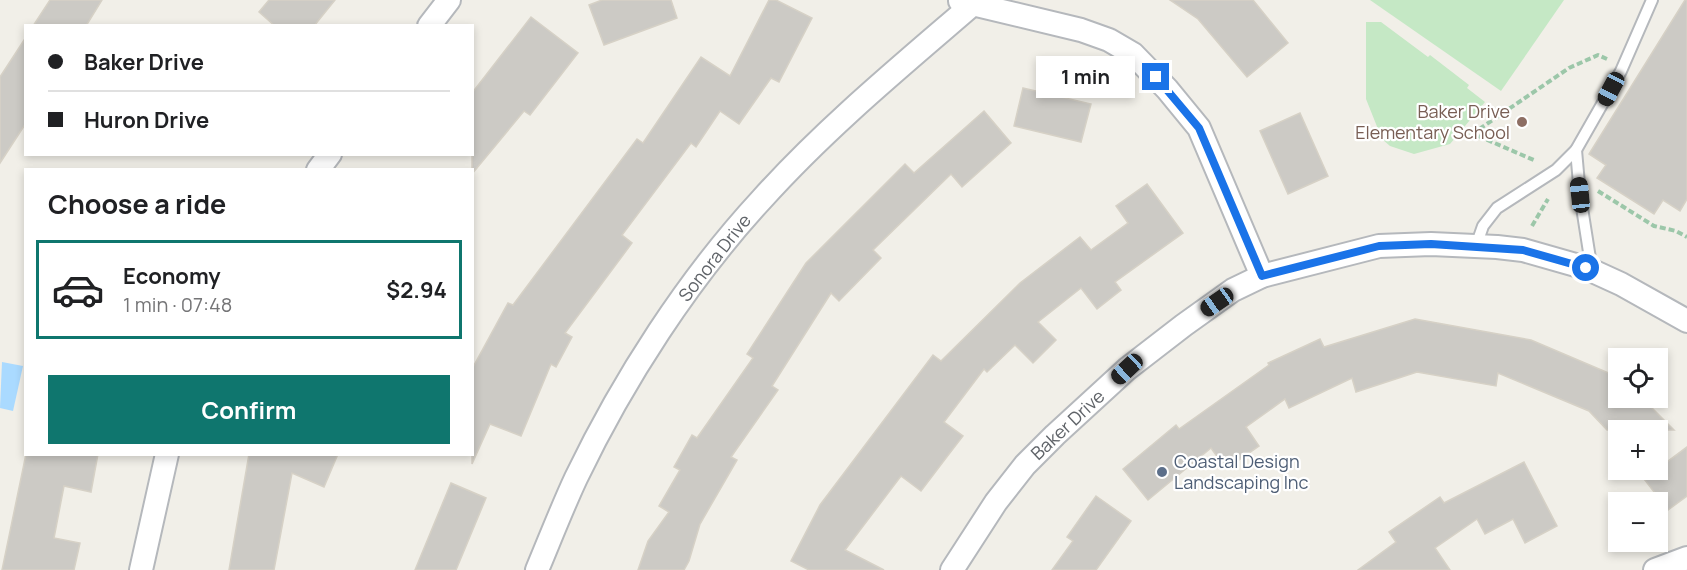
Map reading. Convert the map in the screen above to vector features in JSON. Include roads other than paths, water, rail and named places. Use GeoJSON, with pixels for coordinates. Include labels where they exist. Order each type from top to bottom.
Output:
{"type":"FeatureCollection","features":[{"type":"Feature","properties":{"kind":"street"},"geometry":{"type":"LineString","coordinates":[[431,24],[449,0]]}},
{"type":"Feature","properties":{"kind":"street"},"geometry":{"type":"LineString","coordinates":[[964,3],[1081,30],[1109,40],[1133,54],[1167,88],[1199,128],[1262,276]]}},
{"type":"Feature","properties":{"kind":"street","name":"Sonora Drive"},"geometry":{"type":"LineString","coordinates":[[537,570],[576,478],[604,423],[640,363],[704,269],[760,200],[800,158],[964,3]]}},
{"type":"Feature","properties":{"kind":"street","name":"Baker Drive"},"geometry":{"type":"LineString","coordinates":[[952,570],[996,502],[1025,465],[1055,435],[1127,369],[1184,325],[1233,290],[1262,276],[1379,246],[1431,244],[1523,250],[1556,258],[1592,271],[1621,284],[1687,321]]}},
{"type":"Feature","properties":{"kind":"street"},"geometry":{"type":"LineString","coordinates":[[141,570],[167,456]]}},
{"type":"Feature","properties":{"kind":"street"},"geometry":{"type":"LineString","coordinates":[[1655,570],[1687,558]]}},
{"type":"Feature","properties":{"kind":"lane"},"geometry":{"type":"LineString","coordinates":[[1476,246],[1483,226],[1497,208],[1556,170],[1576,150],[1622,69],[1652,0]]}},
{"type":"Feature","properties":{"kind":"lane"},"geometry":{"type":"LineString","coordinates":[[1576,150],[1580,195],[1592,271]]}},
{"type":"Feature","properties":{"kind":"water"},"geometry":{"type":"Polygon","coordinates":[[[2,362],[23,366],[13,411],[0,408],[2,362]]]}},
{"type":"Feature","properties":{"kind":"place","name":"Baker Drive Elementary School"},"geometry":{"type":"Point","coordinates":[1522,122]}},
{"type":"Feature","properties":{"kind":"place","name":"Coastal Design Landscaping Inc"},"geometry":{"type":"Point","coordinates":[1162,472]}}]}
